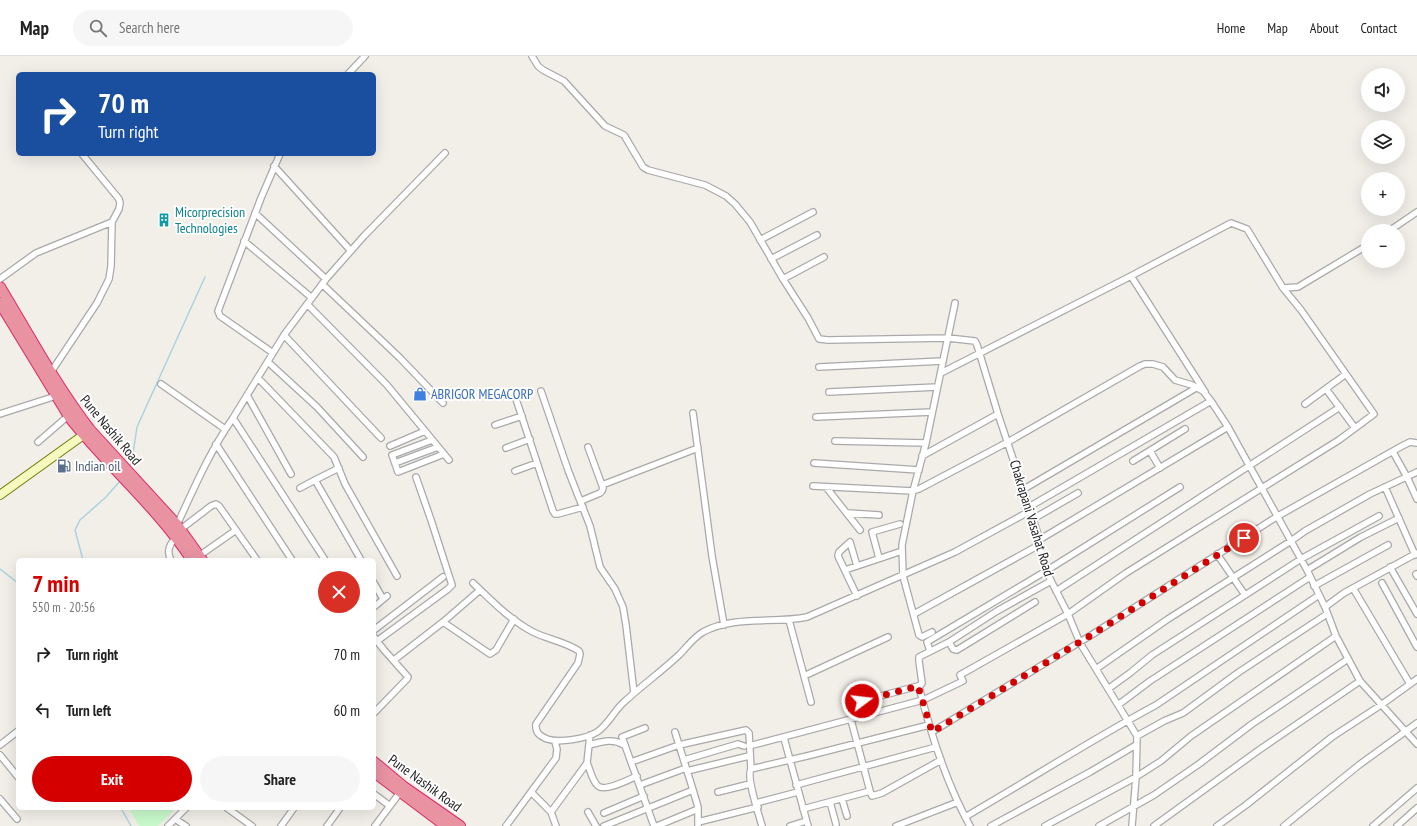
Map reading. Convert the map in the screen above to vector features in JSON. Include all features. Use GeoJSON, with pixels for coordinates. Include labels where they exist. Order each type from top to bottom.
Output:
{"type":"FeatureCollection","features":[{"type":"Feature","properties":{"kind":"highway","name":"Pune Nashik Road"},"geometry":{"type":"LineString","coordinates":[[0,287],[87,433]]}},
{"type":"Feature","properties":{"kind":"highway","name":"Pune Nashik Road"},"geometry":{"type":"LineString","coordinates":[[0,303],[68,416],[87,433],[161,519],[178,530],[197,558]]}},
{"type":"Feature","properties":{"kind":"highway","name":"Pune Nashik Road"},"geometry":{"type":"LineString","coordinates":[[376,764],[402,790],[446,826]]}},
{"type":"Feature","properties":{"kind":"highway","name":"Pune Nashik Road"},"geometry":{"type":"LineString","coordinates":[[376,773],[460,826]]}},
{"type":"Feature","properties":{"kind":"main road"},"geometry":{"type":"LineString","coordinates":[[0,495],[87,433]]}},
{"type":"Feature","properties":{"kind":"street"},"geometry":{"type":"LineString","coordinates":[[350,72],[365,56]]}},
{"type":"Feature","properties":{"kind":"street"},"geometry":{"type":"LineString","coordinates":[[532,56],[538,66],[543,70],[564,81],[605,126],[624,135],[643,167],[648,170],[704,185],[726,196],[744,214],[821,340],[948,338]]}},
{"type":"Feature","properties":{"kind":"street"},"geometry":{"type":"LineString","coordinates":[[170,558],[168,551],[170,544],[178,530],[216,444],[284,335],[324,281],[351,250],[445,153]]}},
{"type":"Feature","properties":{"kind":"street"},"geometry":{"type":"LineString","coordinates":[[51,372],[97,302],[109,279],[111,266],[112,222],[119,209],[120,203],[119,199],[84,156]]}},
{"type":"Feature","properties":{"kind":"street"},"geometry":{"type":"LineString","coordinates":[[273,353],[218,314],[244,241],[279,156]]}},
{"type":"Feature","properties":{"kind":"street"},"geometry":{"type":"LineString","coordinates":[[274,166],[351,250]]}},
{"type":"Feature","properties":{"kind":"street"},"geometry":{"type":"LineString","coordinates":[[760,240],[813,212]]}},
{"type":"Feature","properties":{"kind":"street"},"geometry":{"type":"LineString","coordinates":[[1399,224],[1417,212]]}},
{"type":"Feature","properties":{"kind":"street"},"geometry":{"type":"LineString","coordinates":[[255,214],[324,281],[443,403]]}},
{"type":"Feature","properties":{"kind":"street"},"geometry":{"type":"LineString","coordinates":[[0,279],[36,253],[112,222]]}},
{"type":"Feature","properties":{"kind":"street"},"geometry":{"type":"LineString","coordinates":[[684,760],[738,744],[746,746],[784,738],[922,700],[963,681],[960,675],[1068,614],[1126,573],[1340,440],[1374,414],[1284,288],[1247,229],[1231,223],[941,373]]}},
{"type":"Feature","properties":{"kind":"street"},"geometry":{"type":"LineString","coordinates":[[771,259],[817,235]]}},
{"type":"Feature","properties":{"kind":"street"},"geometry":{"type":"LineString","coordinates":[[244,241],[312,298]]}},
{"type":"Feature","properties":{"kind":"street"},"geometry":{"type":"LineString","coordinates":[[1284,288],[1298,287],[1361,249]]}},
{"type":"Feature","properties":{"kind":"street"},"geometry":{"type":"LineString","coordinates":[[783,279],[824,257]]}},
{"type":"Feature","properties":{"kind":"street"},"geometry":{"type":"LineString","coordinates":[[1131,276],[1228,427],[1307,570],[1325,607],[1336,636],[1360,681],[1417,744]]}},
{"type":"Feature","properties":{"kind":"street"},"geometry":{"type":"LineString","coordinates":[[932,632],[922,637],[920,635],[903,576],[902,551],[913,491],[926,443],[955,303]]}},
{"type":"Feature","properties":{"kind":"street"},"geometry":{"type":"LineString","coordinates":[[307,304],[387,385],[449,460]]}},
{"type":"Feature","properties":{"kind":"street"},"geometry":{"type":"LineString","coordinates":[[284,335],[381,438]]}},
{"type":"Feature","properties":{"kind":"street","name":"Chakrapani Vasahat Road"},"geometry":{"type":"LineString","coordinates":[[948,338],[975,341],[977,345],[998,414],[1033,518],[1046,571],[1068,614],[1080,642],[1137,736]]}},
{"type":"Feature","properties":{"kind":"street"},"geometry":{"type":"LineString","coordinates":[[819,367],[943,361]]}},
{"type":"Feature","properties":{"kind":"street"},"geometry":{"type":"LineString","coordinates":[[268,362],[330,419],[363,457]]}},
{"type":"Feature","properties":{"kind":"street"},"geometry":{"type":"LineString","coordinates":[[813,486],[913,491],[928,486],[1145,364],[1153,364],[1163,367],[1175,380],[1203,391],[1211,401]]}},
{"type":"Feature","properties":{"kind":"street"},"geometry":{"type":"LineString","coordinates":[[1305,404],[1346,374]]}},
{"type":"Feature","properties":{"kind":"street"},"geometry":{"type":"LineString","coordinates":[[258,378],[330,451],[358,508],[397,576]]}},
{"type":"Feature","properties":{"kind":"street"},"geometry":{"type":"LineString","coordinates":[[160,384],[225,429]]}},
{"type":"Feature","properties":{"kind":"street"},"geometry":{"type":"LineString","coordinates":[[829,392],[937,387]]}},
{"type":"Feature","properties":{"kind":"street"},"geometry":{"type":"LineString","coordinates":[[1024,489],[1196,388]]}},
{"type":"Feature","properties":{"kind":"street"},"geometry":{"type":"LineString","coordinates":[[1326,389],[1356,428]]}},
{"type":"Feature","properties":{"kind":"street"},"geometry":{"type":"LineString","coordinates":[[541,391],[590,526],[600,567],[615,589],[623,607],[634,693]]}},
{"type":"Feature","properties":{"kind":"street"},"geometry":{"type":"LineString","coordinates":[[501,396],[509,393],[513,394],[522,416],[555,514],[582,504],[602,491],[602,485],[588,447]]}},
{"type":"Feature","properties":{"kind":"street"},"geometry":{"type":"LineString","coordinates":[[247,395],[291,474]]}},
{"type":"Feature","properties":{"kind":"street"},"geometry":{"type":"LineString","coordinates":[[0,414],[56,396]]}},
{"type":"Feature","properties":{"kind":"street"},"geometry":{"type":"LineString","coordinates":[[473,582],[480,590],[514,619],[534,632],[576,650],[580,654],[578,663],[538,719],[535,729],[540,736],[555,742],[566,741],[590,735],[601,728],[622,703],[669,664],[697,636],[710,629],[746,621],[789,620],[807,617],[903,576],[961,549],[1211,401]]}},
{"type":"Feature","properties":{"kind":"street"},"geometry":{"type":"LineString","coordinates":[[1056,591],[1340,407]]}},
{"type":"Feature","properties":{"kind":"street"},"geometry":{"type":"LineString","coordinates":[[816,416],[932,412]]}},
{"type":"Feature","properties":{"kind":"street"},"geometry":{"type":"LineString","coordinates":[[693,413],[712,556],[724,626]]}},
{"type":"Feature","properties":{"kind":"street"},"geometry":{"type":"LineString","coordinates":[[922,456],[998,414]]}},
{"type":"Feature","properties":{"kind":"street"},"geometry":{"type":"LineString","coordinates":[[38,442],[68,416]]}},
{"type":"Feature","properties":{"kind":"street"},"geometry":{"type":"LineString","coordinates":[[495,425],[522,416]]}},
{"type":"Feature","properties":{"kind":"street"},"geometry":{"type":"LineString","coordinates":[[233,418],[324,558]]}},
{"type":"Feature","properties":{"kind":"street"},"geometry":{"type":"LineString","coordinates":[[914,614],[1039,542],[1228,427]]}},
{"type":"Feature","properties":{"kind":"street"},"geometry":{"type":"LineString","coordinates":[[1133,461],[1185,429]]}},
{"type":"Feature","properties":{"kind":"street"},"geometry":{"type":"LineString","coordinates":[[390,446],[425,431]]}},
{"type":"Feature","properties":{"kind":"street"},"geometry":{"type":"LineString","coordinates":[[506,448],[530,439]]}},
{"type":"Feature","properties":{"kind":"street"},"geometry":{"type":"LineString","coordinates":[[432,440],[392,456],[398,472],[444,454]]}},
{"type":"Feature","properties":{"kind":"street"},"geometry":{"type":"LineString","coordinates":[[836,441],[926,443]]}},
{"type":"Feature","properties":{"kind":"street"},"geometry":{"type":"LineString","coordinates":[[932,732],[1080,642],[1278,516],[1410,442],[1417,443]]}},
{"type":"Feature","properties":{"kind":"street"},"geometry":{"type":"LineString","coordinates":[[216,444],[291,558]]}},
{"type":"Feature","properties":{"kind":"street"},"geometry":{"type":"LineString","coordinates":[[395,463],[438,447]]}},
{"type":"Feature","properties":{"kind":"street"},"geometry":{"type":"LineString","coordinates":[[602,485],[698,448]]}},
{"type":"Feature","properties":{"kind":"street"},"geometry":{"type":"LineString","coordinates":[[1150,451],[1160,468]]}},
{"type":"Feature","properties":{"kind":"street"},"geometry":{"type":"LineString","coordinates":[[1393,452],[1417,499]]}},
{"type":"Feature","properties":{"kind":"street"},"geometry":{"type":"LineString","coordinates":[[515,471],[537,463]]}},
{"type":"Feature","properties":{"kind":"street"},"geometry":{"type":"LineString","coordinates":[[814,463],[919,470]]}},
{"type":"Feature","properties":{"kind":"street"},"geometry":{"type":"LineString","coordinates":[[300,488],[339,468]]}},
{"type":"Feature","properties":{"kind":"street"},"geometry":{"type":"LineString","coordinates":[[1096,669],[1168,619],[1305,531],[1385,486],[1417,472]]}},
{"type":"Feature","properties":{"kind":"street"},"geometry":{"type":"LineString","coordinates":[[376,711],[407,679],[408,676],[376,639],[452,585],[416,478]]}},
{"type":"Feature","properties":{"kind":"street"},"geometry":{"type":"LineString","coordinates":[[314,480],[360,558]]}},
{"type":"Feature","properties":{"kind":"street"},"geometry":{"type":"LineString","coordinates":[[1325,607],[1344,593],[1416,554],[1385,486]]}},
{"type":"Feature","properties":{"kind":"street"},"geometry":{"type":"LineString","coordinates":[[826,487],[860,530]]}},
{"type":"Feature","properties":{"kind":"street"},"geometry":{"type":"LineString","coordinates":[[930,651],[927,642],[1046,571],[1180,487]]}},
{"type":"Feature","properties":{"kind":"street"},"geometry":{"type":"LineString","coordinates":[[1033,518],[1078,493]]}},
{"type":"Feature","properties":{"kind":"street"},"geometry":{"type":"LineString","coordinates":[[178,530],[216,504],[219,506],[256,558]]}},
{"type":"Feature","properties":{"kind":"street"},"geometry":{"type":"LineString","coordinates":[[848,513],[879,515]]}},
{"type":"Feature","properties":{"kind":"street"},"geometry":{"type":"LineString","coordinates":[[1108,689],[1152,655],[1301,559],[1379,516]]}},
{"type":"Feature","properties":{"kind":"street"},"geometry":{"type":"LineString","coordinates":[[1307,570],[1355,541],[1399,518]]}},
{"type":"Feature","properties":{"kind":"street"},"geometry":{"type":"LineString","coordinates":[[879,558],[872,532],[900,524]]}},
{"type":"Feature","properties":{"kind":"street"},"geometry":{"type":"LineString","coordinates":[[199,558],[236,530]]}},
{"type":"Feature","properties":{"kind":"street"},"geometry":{"type":"LineString","coordinates":[[857,566],[850,542],[838,554],[857,596]]}},
{"type":"Feature","properties":{"kind":"street"},"geometry":{"type":"LineString","coordinates":[[1314,586],[1388,545]]}},
{"type":"Feature","properties":{"kind":"street"},"geometry":{"type":"LineString","coordinates":[[844,570],[902,551]]}},
{"type":"Feature","properties":{"kind":"street"},"geometry":{"type":"LineString","coordinates":[[1217,554],[1245,596]]}},
{"type":"Feature","properties":{"kind":"street"},"geometry":{"type":"LineString","coordinates":[[1390,567],[1417,614]]}},
{"type":"Feature","properties":{"kind":"street"},"geometry":{"type":"LineString","coordinates":[[376,628],[443,577]]}},
{"type":"Feature","properties":{"kind":"street"},"geometry":{"type":"LineString","coordinates":[[1118,705],[1180,662],[1310,577]]}},
{"type":"Feature","properties":{"kind":"street"},"geometry":{"type":"LineString","coordinates":[[970,826],[958,802],[936,747],[929,725],[919,687],[922,683],[919,661],[920,657],[949,642],[997,611],[1051,581]]}},
{"type":"Feature","properties":{"kind":"street"},"geometry":{"type":"LineString","coordinates":[[1382,583],[1417,647]]}},
{"type":"Feature","properties":{"kind":"street"},"geometry":{"type":"LineString","coordinates":[[376,586],[385,597],[376,605]]}},
{"type":"Feature","properties":{"kind":"street"},"geometry":{"type":"LineString","coordinates":[[1353,588],[1410,684]]}},
{"type":"Feature","properties":{"kind":"street"},"geometry":{"type":"LineString","coordinates":[[394,660],[443,622],[480,590]]}},
{"type":"Feature","properties":{"kind":"street"},"geometry":{"type":"LineString","coordinates":[[965,817],[1156,705],[1319,594]]}},
{"type":"Feature","properties":{"kind":"street"},"geometry":{"type":"LineString","coordinates":[[949,642],[953,649],[957,650],[1035,602]]}},
{"type":"Feature","properties":{"kind":"street"},"geometry":{"type":"LineString","coordinates":[[1132,826],[1136,777],[1137,736],[1164,720],[1183,713],[1239,672],[1327,614]]}},
{"type":"Feature","properties":{"kind":"street"},"geometry":{"type":"LineString","coordinates":[[443,622],[490,654],[496,650],[514,619]]}},
{"type":"Feature","properties":{"kind":"street"},"geometry":{"type":"LineString","coordinates":[[789,620],[811,702]]}},
{"type":"Feature","properties":{"kind":"street"},"geometry":{"type":"LineString","coordinates":[[1045,826],[1136,777],[1161,761],[1191,736],[1336,636]]}},
{"type":"Feature","properties":{"kind":"street"},"geometry":{"type":"LineString","coordinates":[[804,676],[888,637]]}},
{"type":"Feature","properties":{"kind":"street"},"geometry":{"type":"LineString","coordinates":[[1099,826],[1154,795],[1199,764],[1252,724],[1348,659]]}},
{"type":"Feature","properties":{"kind":"street"},"geometry":{"type":"LineString","coordinates":[[1217,826],[1332,737],[1417,679]]}},
{"type":"Feature","properties":{"kind":"street"},"geometry":{"type":"LineString","coordinates":[[1154,826],[1259,750],[1360,681]]}},
{"type":"Feature","properties":{"kind":"street"},"geometry":{"type":"LineString","coordinates":[[857,686],[862,701],[918,686],[919,687]]}},
{"type":"Feature","properties":{"kind":"street"},"geometry":{"type":"LineString","coordinates":[[851,720],[872,796],[882,793],[941,760]]}},
{"type":"Feature","properties":{"kind":"street"},"geometry":{"type":"LineString","coordinates":[[1284,826],[1358,765],[1417,723]]}},
{"type":"Feature","properties":{"kind":"street"},"geometry":{"type":"LineString","coordinates":[[751,769],[929,725]]}},
{"type":"Feature","properties":{"kind":"street"},"geometry":{"type":"LineString","coordinates":[[645,728],[622,737],[656,826],[698,809]]}},
{"type":"Feature","properties":{"kind":"street"},"geometry":{"type":"LineString","coordinates":[[632,762],[679,745],[746,730],[749,733],[746,746],[751,769],[749,774],[750,784],[762,826]]}},
{"type":"Feature","properties":{"kind":"street"},"geometry":{"type":"LineString","coordinates":[[675,732],[698,809],[698,824],[798,792]]}},
{"type":"Feature","properties":{"kind":"street"},"geometry":{"type":"LineString","coordinates":[[0,745],[16,733]]}},
{"type":"Feature","properties":{"kind":"street"},"geometry":{"type":"LineString","coordinates":[[590,735],[587,763],[596,784],[602,788],[609,787],[637,776]]}},
{"type":"Feature","properties":{"kind":"street"},"geometry":{"type":"LineString","coordinates":[[784,738],[807,824],[790,826]]}},
{"type":"Feature","properties":{"kind":"street"},"geometry":{"type":"LineString","coordinates":[[589,745],[610,740],[624,744]]}},
{"type":"Feature","properties":{"kind":"street"},"geometry":{"type":"LineString","coordinates":[[506,826],[556,758],[557,749],[555,742]]}},
{"type":"Feature","properties":{"kind":"street"},"geometry":{"type":"LineString","coordinates":[[991,826],[1136,745]]}},
{"type":"Feature","properties":{"kind":"street"},"geometry":{"type":"LineString","coordinates":[[796,785],[936,747]]}},
{"type":"Feature","properties":{"kind":"street"},"geometry":{"type":"LineString","coordinates":[[0,755],[16,775]]}},
{"type":"Feature","properties":{"kind":"street"},"geometry":{"type":"LineString","coordinates":[[640,785],[687,770],[749,756]]}},
{"type":"Feature","properties":{"kind":"street"},"geometry":{"type":"LineString","coordinates":[[551,812],[587,763]]}},
{"type":"Feature","properties":{"kind":"street"},"geometry":{"type":"LineString","coordinates":[[718,792],[750,784]]}},
{"type":"Feature","properties":{"kind":"street"},"geometry":{"type":"LineString","coordinates":[[1373,826],[1417,788]]}},
{"type":"Feature","properties":{"kind":"street"},"geometry":{"type":"LineString","coordinates":[[375,826],[402,790]]}},
{"type":"Feature","properties":{"kind":"street"},"geometry":{"type":"LineString","coordinates":[[604,826],[693,790]]}},
{"type":"Feature","properties":{"kind":"street"},"geometry":{"type":"LineString","coordinates":[[531,792],[551,812],[556,826]]}},
{"type":"Feature","properties":{"kind":"street"},"geometry":{"type":"LineString","coordinates":[[803,809],[870,792]]}},
{"type":"Feature","properties":{"kind":"street"},"geometry":{"type":"LineString","coordinates":[[376,796],[390,806]]}},
{"type":"Feature","properties":{"kind":"street"},"geometry":{"type":"LineString","coordinates":[[604,813],[644,796]]}},
{"type":"Feature","properties":{"kind":"street"},"geometry":{"type":"LineString","coordinates":[[0,799],[17,819]]}},
{"type":"Feature","properties":{"kind":"street"},"geometry":{"type":"LineString","coordinates":[[842,799],[847,816]]}},
{"type":"Feature","properties":{"kind":"street"},"geometry":{"type":"LineString","coordinates":[[830,802],[836,824]]}},
{"type":"Feature","properties":{"kind":"street"},"geometry":{"type":"LineString","coordinates":[[896,826],[958,802]]}},
{"type":"Feature","properties":{"kind":"street"},"geometry":{"type":"LineString","coordinates":[[1397,826],[1417,808]]}},
{"type":"Feature","properties":{"kind":"street"},"geometry":{"type":"LineString","coordinates":[[168,826],[179,821],[185,810]]}},
{"type":"Feature","properties":{"kind":"street"},"geometry":{"type":"LineString","coordinates":[[230,810],[252,826]]}},
{"type":"Feature","properties":{"kind":"street"},"geometry":{"type":"LineString","coordinates":[[281,826],[293,810]]}},
{"type":"Feature","properties":{"kind":"street"},"geometry":{"type":"LineString","coordinates":[[327,826],[339,810]]}},
{"type":"Feature","properties":{"kind":"street"},"geometry":{"type":"LineString","coordinates":[[588,812],[596,826]]}},
{"type":"Feature","properties":{"kind":"street"},"geometry":{"type":"LineString","coordinates":[[179,821],[186,826]]}},
{"type":"Feature","properties":{"kind":"green space"},"geometry":{"type":"Polygon","coordinates":[[[130,810],[174,810],[158,826],[139,826],[130,810]]]}},
{"type":"Feature","properties":{"kind":"waterway"},"geometry":{"type":"LineString","coordinates":[[130,466],[137,427],[205,277]]}},
{"type":"Feature","properties":{"kind":"waterway"},"geometry":{"type":"LineString","coordinates":[[82,558],[75,530],[80,520],[106,497],[120,481]]}},
{"type":"Feature","properties":{"kind":"waterway"},"geometry":{"type":"LineString","coordinates":[[0,569],[16,581]]}},
{"type":"Feature","properties":{"kind":"waterway"},"geometry":{"type":"LineString","coordinates":[[122,810],[131,826]]}},
{"type":"Feature","properties":{"kind":"place","name":"Micorprecision Technologies"},"geometry":{"type":"Point","coordinates":[164,220]}},
{"type":"Feature","properties":{"kind":"place","name":"ABRIGOR MEGACORP"},"geometry":{"type":"Point","coordinates":[420,394]}},
{"type":"Feature","properties":{"kind":"place","name":"Indian oil"},"geometry":{"type":"Point","coordinates":[64,466]}},
{"type":"Feature","properties":{"kind":"route"},"geometry":{"type":"LineString","coordinates":[[862,701],[918,686],[932,732],[1093,634],[1244,538]]}}]}
